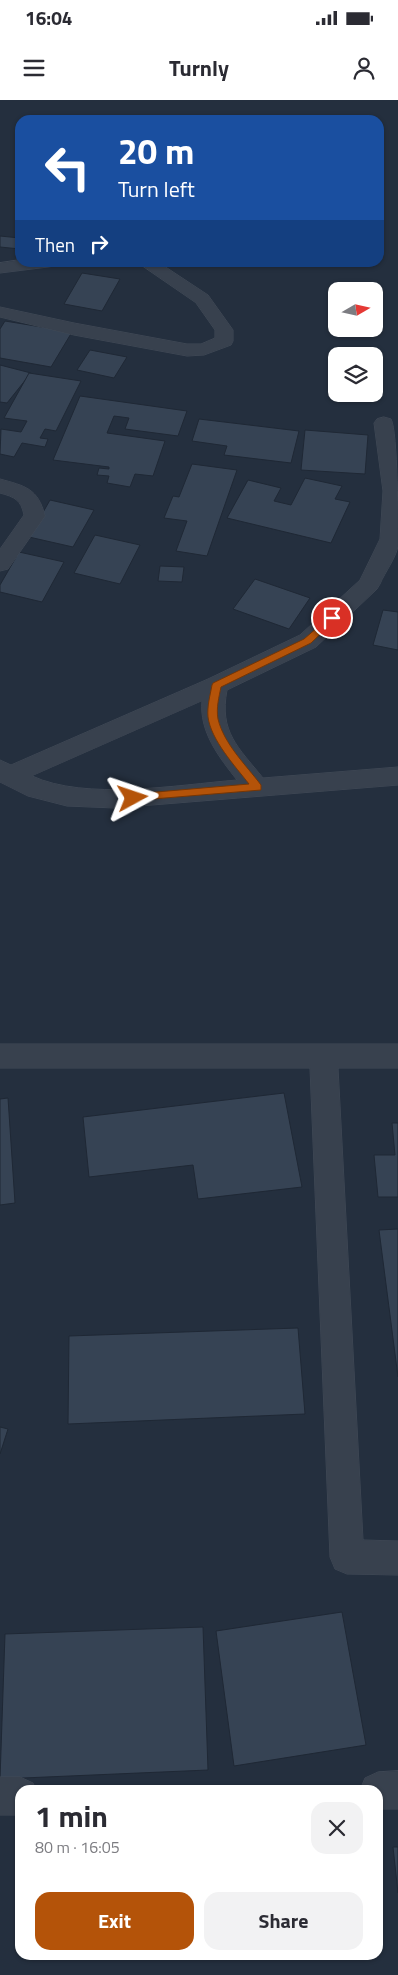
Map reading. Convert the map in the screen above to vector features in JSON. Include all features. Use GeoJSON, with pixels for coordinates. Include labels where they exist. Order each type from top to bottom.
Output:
{"type":"FeatureCollection","features":[{"type":"Feature","properties":{"kind":"street"},"geometry":{"type":"LineString","coordinates":[[0,268],[15,266]]}},
{"type":"Feature","properties":{"kind":"street"},"geometry":{"type":"LineString","coordinates":[[0,312],[74,329],[187,350],[204,349],[224,342],[224,330],[202,299],[153,267]]}},
{"type":"Feature","properties":{"kind":"street"},"geometry":{"type":"LineString","coordinates":[[4,772],[216,685],[308,641],[369,584],[392,539],[393,491],[384,424]]}},
{"type":"Feature","properties":{"kind":"street"},"geometry":{"type":"LineString","coordinates":[[0,486],[21,491],[32,501],[35,516],[0,564]]}},
{"type":"Feature","properties":{"kind":"street"},"geometry":{"type":"LineString","coordinates":[[216,685],[213,719],[225,745],[257,788]]}},
{"type":"Feature","properties":{"kind":"street"},"geometry":{"type":"LineString","coordinates":[[4,772],[37,790],[67,797],[115,799],[398,776]]}},
{"type":"Feature","properties":{"kind":"street"},"geometry":{"type":"LineString","coordinates":[[0,1056],[398,1056]]}},
{"type":"Feature","properties":{"kind":"street"},"geometry":{"type":"LineString","coordinates":[[322,1056],[347,1557],[398,1558]]}},
{"type":"Feature","properties":{"kind":"street"},"geometry":{"type":"LineString","coordinates":[[383,1791],[398,1790]]}},
{"type":"Feature","properties":{"kind":"street"},"geometry":{"type":"LineString","coordinates":[[0,1796],[15,1796]]}},
{"type":"Feature","properties":{"kind":"building"},"geometry":{"type":"Polygon","coordinates":[[[0,236],[15,238],[15,248],[0,247],[0,236]]]}},
{"type":"Feature","properties":{"kind":"building"},"geometry":{"type":"Polygon","coordinates":[[[82,273],[120,279],[102,311],[64,304],[82,273]]]}},
{"type":"Feature","properties":{"kind":"building"},"geometry":{"type":"Polygon","coordinates":[[[5,321],[72,332],[51,367],[0,358],[0,329],[5,321]]]}},
{"type":"Feature","properties":{"kind":"building"},"geometry":{"type":"Polygon","coordinates":[[[90,350],[127,357],[114,378],[77,370],[90,350]]]}},
{"type":"Feature","properties":{"kind":"building"},"geometry":{"type":"Polygon","coordinates":[[[0,365],[31,373],[7,403],[0,402],[0,365]]]}},
{"type":"Feature","properties":{"kind":"building"},"geometry":{"type":"Polygon","coordinates":[[[29,373],[81,381],[56,431],[45,429],[40,438],[48,439],[45,447],[22,443],[14,457],[0,454],[1,429],[21,432],[27,421],[4,418],[29,373]]]}},
{"type":"Feature","properties":{"kind":"building"},"geometry":{"type":"Polygon","coordinates":[[[80,396],[187,411],[178,436],[125,429],[129,418],[114,416],[107,433],[165,441],[153,476],[135,474],[130,487],[107,483],[109,476],[97,475],[99,468],[109,469],[109,467],[53,460],[80,396]]]}},
{"type":"Feature","properties":{"kind":"building"},"geometry":{"type":"Polygon","coordinates":[[[199,419],[299,431],[291,463],[224,455],[227,446],[192,441],[199,419]]]}},
{"type":"Feature","properties":{"kind":"building"},"geometry":{"type":"Polygon","coordinates":[[[305,430],[368,435],[365,474],[301,470],[305,430]]]}},
{"type":"Feature","properties":{"kind":"building"},"geometry":{"type":"Polygon","coordinates":[[[192,464],[237,470],[207,556],[176,551],[187,521],[164,518],[173,496],[179,497],[192,464]]]}},
{"type":"Feature","properties":{"kind":"building"},"geometry":{"type":"Polygon","coordinates":[[[305,478],[342,486],[335,499],[350,502],[331,543],[227,518],[248,480],[281,488],[274,501],[291,505],[305,478]]]}},
{"type":"Feature","properties":{"kind":"building"},"geometry":{"type":"Polygon","coordinates":[[[50,500],[94,510],[73,547],[29,537],[50,500]]]}},
{"type":"Feature","properties":{"kind":"building"},"geometry":{"type":"Polygon","coordinates":[[[95,535],[140,545],[120,584],[74,573],[95,535]]]}},
{"type":"Feature","properties":{"kind":"building"},"geometry":{"type":"Polygon","coordinates":[[[19,552],[64,562],[42,602],[0,592],[0,585],[19,552]]]}},
{"type":"Feature","properties":{"kind":"building"},"geometry":{"type":"Polygon","coordinates":[[[160,566],[184,567],[182,582],[158,581],[160,566]]]}},
{"type":"Feature","properties":{"kind":"building"},"geometry":{"type":"Polygon","coordinates":[[[255,579],[310,598],[289,629],[233,609],[255,579]]]}},
{"type":"Feature","properties":{"kind":"building"},"geometry":{"type":"Polygon","coordinates":[[[383,610],[398,612],[398,650],[373,645],[383,610]]]}},
{"type":"Feature","properties":{"kind":"building"},"geometry":{"type":"Polygon","coordinates":[[[284,1093],[302,1187],[198,1199],[193,1165],[89,1177],[83,1117],[284,1093]]]}},
{"type":"Feature","properties":{"kind":"building"},"geometry":{"type":"Polygon","coordinates":[[[8,1098],[15,1203],[0,1205],[0,1099],[8,1098]]]}},
{"type":"Feature","properties":{"kind":"building"},"geometry":{"type":"Polygon","coordinates":[[[392,1123],[398,1123],[398,1197],[378,1197],[374,1155],[395,1155],[392,1123]]]}},
{"type":"Feature","properties":{"kind":"building"},"geometry":{"type":"Polygon","coordinates":[[[398,1229],[398,1377],[379,1230],[398,1229]]]}},
{"type":"Feature","properties":{"kind":"building"},"geometry":{"type":"Polygon","coordinates":[[[298,1328],[305,1414],[68,1424],[69,1336],[298,1328]]]}},
{"type":"Feature","properties":{"kind":"building"},"geometry":{"type":"Polygon","coordinates":[[[0,1427],[8,1429],[0,1454],[0,1427]]]}},
{"type":"Feature","properties":{"kind":"building"},"geometry":{"type":"Polygon","coordinates":[[[342,1612],[366,1745],[234,1766],[216,1631],[342,1612]]]}},
{"type":"Feature","properties":{"kind":"building"},"geometry":{"type":"Polygon","coordinates":[[[203,1627],[208,1770],[0,1779],[5,1634],[203,1627]]]}},
{"type":"Feature","properties":{"kind":"building"},"geometry":{"type":"Polygon","coordinates":[[[393,1847],[398,1847],[398,1893],[393,1847]]]}},
{"type":"Feature","properties":{"kind":"route"},"geometry":{"type":"LineString","coordinates":[[133,798],[257,788],[225,745],[213,719],[216,685],[308,641],[332,618]]}}]}
